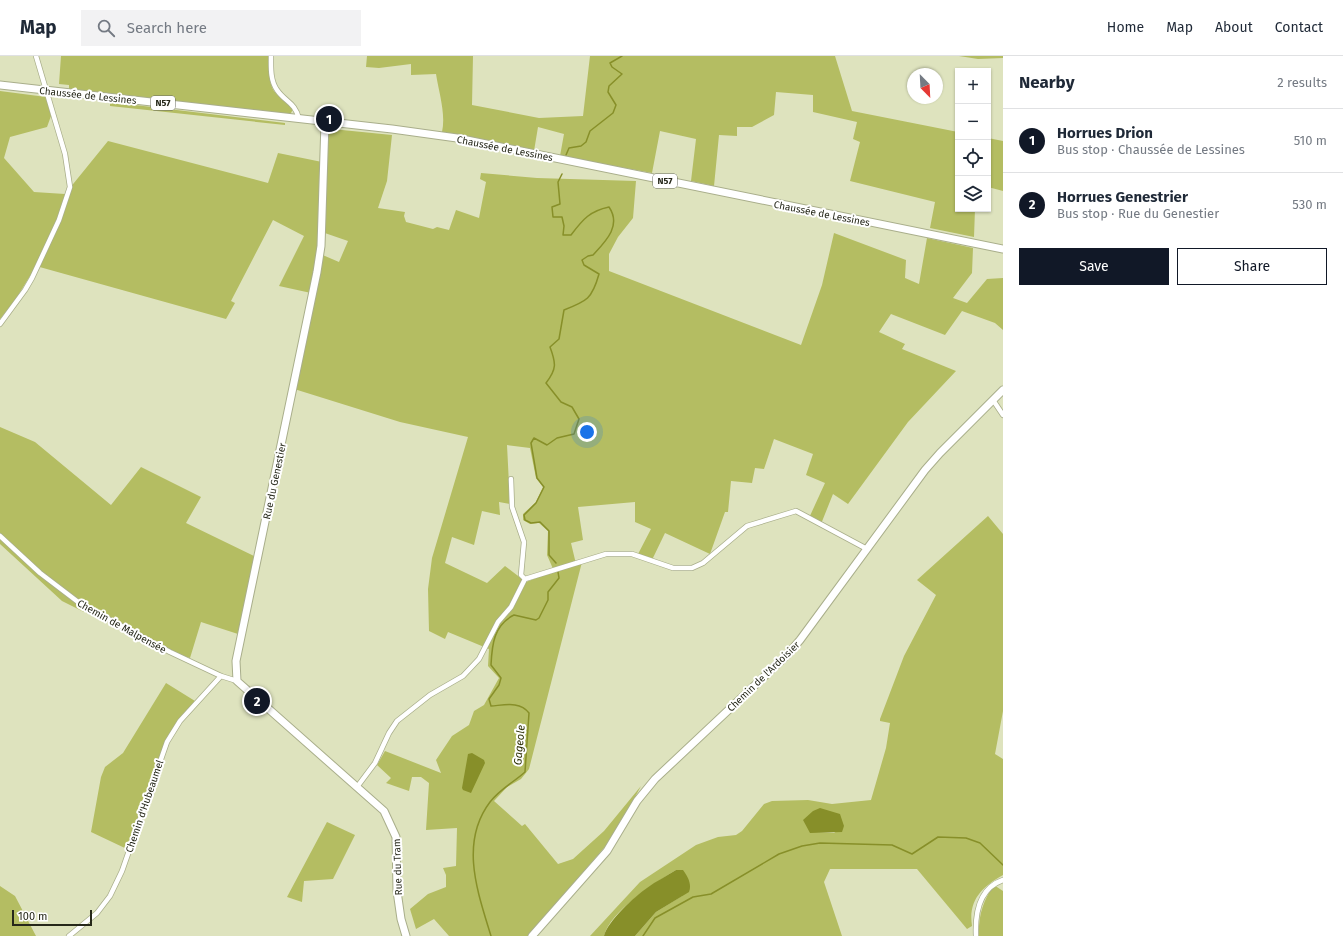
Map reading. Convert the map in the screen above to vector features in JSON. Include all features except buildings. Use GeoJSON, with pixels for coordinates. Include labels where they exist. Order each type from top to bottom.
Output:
{"type":"FeatureCollection","features":[{"type":"Feature","properties":{"kind":"street"},"geometry":{"type":"LineString","coordinates":[[0,324],[17,303],[32,278],[59,220],[70,187],[65,154],[36,56]]}},
{"type":"Feature","properties":{"kind":"street"},"geometry":{"type":"LineString","coordinates":[[271,56],[271,75],[277,90],[296,108],[299,119]]}},
{"type":"Feature","properties":{"kind":"street","name":"Chaussée de Lessines"},"geometry":{"type":"LineString","coordinates":[[0,85],[457,138],[1003,249]]}},
{"type":"Feature","properties":{"kind":"street","name":"Rue du Genestier"},"geometry":{"type":"LineString","coordinates":[[237,681],[236,662],[318,272],[321,246],[325,122]]}},
{"type":"Feature","properties":{"kind":"street","name":"Chemin de l'Ardoisier"},"geometry":{"type":"LineString","coordinates":[[532,936],[607,851],[645,790],[668,766],[787,655],[812,625],[925,470],[1003,390]]}},
{"type":"Feature","properties":{"kind":"street"},"geometry":{"type":"LineString","coordinates":[[993,400],[1003,415]]}},
{"type":"Feature","properties":{"kind":"street"},"geometry":{"type":"LineString","coordinates":[[511,479],[512,507],[524,542],[521,575],[525,579]]}},
{"type":"Feature","properties":{"kind":"street"},"geometry":{"type":"LineString","coordinates":[[237,681],[357,787],[375,763],[389,733],[397,721],[430,695],[463,676],[479,659],[485,651],[498,622],[511,607],[525,579],[561,567],[617,553],[632,554],[673,568],[692,568],[703,563],[747,526],[796,511],[868,549]]}},
{"type":"Feature","properties":{"kind":"street","name":"Chemin de Malpensée"},"geometry":{"type":"LineString","coordinates":[[0,536],[40,573],[82,605],[131,632],[221,676],[237,681]]}},
{"type":"Feature","properties":{"kind":"street","name":"Chemin d'Hubeaumel"},"geometry":{"type":"LineString","coordinates":[[69,936],[97,913],[110,896],[122,871],[167,742],[180,721],[221,676]]}},
{"type":"Feature","properties":{"kind":"street","name":"Rue du Tram"},"geometry":{"type":"LineString","coordinates":[[357,787],[384,811],[395,830],[397,844],[397,891],[401,919],[406,936]]}},
{"type":"Feature","properties":{"kind":"street"},"geometry":{"type":"LineString","coordinates":[[976,936],[977,913],[982,898],[993,884],[1003,880]]}},
{"type":"Feature","properties":{"kind":"shaded area"},"geometry":{"type":"Polygon","coordinates":[[[61,56],[269,56],[269,74],[272,87],[274,91],[293,109],[290,115],[69,90],[69,85],[59,84],[61,56]]]}},
{"type":"Feature","properties":{"kind":"shaded area"},"geometry":{"type":"Polygon","coordinates":[[[367,56],[473,56],[472,105],[539,118],[583,116],[590,56],[835,56],[852,111],[955,131],[955,212],[975,212],[974,237],[930,228],[935,202],[850,181],[860,142],[853,139],[857,122],[813,112],[813,95],[776,92],[774,115],[752,127],[737,127],[737,136],[719,135],[714,186],[691,181],[696,139],[660,131],[652,173],[560,156],[564,134],[538,127],[534,151],[442,132],[443,111],[436,74],[411,75],[411,64],[379,68],[366,67],[367,56]]]}},
{"type":"Feature","properties":{"kind":"shaded area"},"geometry":{"type":"Polygon","coordinates":[[[959,56],[1003,56],[1003,58],[978,59],[959,56]]]}},
{"type":"Feature","properties":{"kind":"shaded area"},"geometry":{"type":"Polygon","coordinates":[[[0,91],[46,97],[51,116],[47,127],[10,137],[4,158],[34,192],[65,194],[108,141],[268,183],[278,153],[322,162],[322,128],[392,135],[387,181],[378,208],[405,212],[404,216],[406,222],[433,229],[437,227],[449,230],[456,210],[479,218],[486,182],[480,179],[481,173],[537,178],[636,181],[633,218],[618,237],[609,254],[609,271],[801,345],[822,285],[834,233],[906,260],[905,278],[919,284],[927,238],[973,248],[972,273],[953,298],[967,303],[987,279],[1003,278],[1003,330],[995,323],[962,311],[945,335],[891,314],[879,332],[905,344],[902,349],[956,371],[908,422],[848,504],[833,494],[821,524],[809,518],[825,483],[806,475],[813,454],[774,439],[764,469],[755,468],[752,483],[731,481],[728,512],[725,512],[710,554],[665,533],[651,562],[637,556],[651,529],[635,522],[635,502],[578,507],[583,540],[571,543],[576,564],[582,562],[529,769],[521,779],[507,787],[494,801],[522,826],[525,824],[558,864],[573,859],[604,831],[641,786],[614,836],[529,936],[449,936],[434,919],[416,929],[410,909],[428,894],[446,887],[446,875],[443,868],[456,866],[457,828],[426,830],[429,783],[421,777],[412,777],[409,791],[386,783],[391,778],[377,765],[385,751],[441,773],[436,760],[452,736],[469,725],[474,711],[484,705],[499,678],[488,666],[489,649],[448,632],[445,639],[429,631],[428,589],[432,558],[468,437],[400,422],[291,388],[311,293],[279,286],[304,236],[273,220],[231,301],[235,303],[226,319],[36,266],[14,302],[0,319],[0,91]],[[319,231],[318,253],[339,262],[348,241],[319,231]],[[507,445],[510,504],[499,502],[500,515],[482,511],[474,545],[452,537],[445,563],[487,583],[505,566],[526,582],[554,571],[547,555],[548,531],[539,523],[530,524],[523,520],[523,514],[536,502],[543,487],[536,478],[530,448],[507,445]]]}},
{"type":"Feature","properties":{"kind":"shaded area"},"geometry":{"type":"Polygon","coordinates":[[[110,102],[285,123],[285,125],[110,106],[110,102]]]}},
{"type":"Feature","properties":{"kind":"shaded area"},"geometry":{"type":"Polygon","coordinates":[[[991,139],[1003,141],[1003,191],[991,188],[991,139]]]}},
{"type":"Feature","properties":{"kind":"shaded area"},"geometry":{"type":"Polygon","coordinates":[[[0,427],[35,442],[111,505],[141,467],[201,497],[186,523],[254,556],[238,634],[201,622],[190,658],[183,656],[181,659],[88,610],[84,612],[62,601],[0,544],[0,427]]]}},
{"type":"Feature","properties":{"kind":"shaded area"},"geometry":{"type":"Polygon","coordinates":[[[988,516],[1003,534],[1003,711],[995,754],[1003,759],[1003,875],[989,884],[978,895],[972,909],[972,926],[967,929],[917,869],[830,869],[824,882],[842,936],[635,936],[656,912],[682,896],[676,870],[634,898],[615,917],[604,936],[590,936],[640,882],[696,845],[718,837],[736,835],[742,831],[764,804],[772,801],[808,800],[832,804],[871,800],[886,748],[890,723],[880,721],[880,719],[904,656],[936,595],[917,580],[988,516]],[[844,826],[814,832],[834,833],[844,826]]]}},
{"type":"Feature","properties":{"kind":"shaded area"},"geometry":{"type":"Polygon","coordinates":[[[166,683],[195,701],[169,735],[129,850],[91,832],[101,777],[105,767],[123,753],[166,683]]]}},
{"type":"Feature","properties":{"kind":"shaded area"},"geometry":{"type":"Polygon","coordinates":[[[472,753],[484,760],[485,763],[471,793],[463,790],[462,788],[468,754],[472,753]]]}},
{"type":"Feature","properties":{"kind":"shaded area"},"geometry":{"type":"Polygon","coordinates":[[[820,808],[840,814],[844,826],[842,832],[810,833],[803,820],[813,811],[820,808]]]}},
{"type":"Feature","properties":{"kind":"shaded area"},"geometry":{"type":"Polygon","coordinates":[[[327,822],[355,835],[333,879],[304,881],[302,902],[287,897],[327,822]]]}},
{"type":"Feature","properties":{"kind":"shaded area"},"geometry":{"type":"Polygon","coordinates":[[[676,870],[683,870],[686,875],[690,883],[689,892],[656,912],[635,936],[604,936],[610,924],[629,903],[650,885],[676,870]]]}},
{"type":"Feature","properties":{"kind":"shaded area"},"geometry":{"type":"Polygon","coordinates":[[[994,885],[1003,891],[1003,936],[979,936],[979,922],[982,909],[994,885]]]}},
{"type":"Feature","properties":{"kind":"shaded area"},"geometry":{"type":"Polygon","coordinates":[[[0,886],[15,896],[36,936],[0,936],[0,886]]]}},
{"type":"Feature","properties":{"kind":"waterway","name":"Gageole"},"geometry":{"type":"LineString","coordinates":[[566,155],[569,148],[581,146],[586,142],[590,131],[613,113],[616,105],[608,92],[609,86],[622,74],[612,67],[610,63],[622,56]]}},
{"type":"Feature","properties":{"kind":"waterway","name":"Gageole"},"geometry":{"type":"LineString","coordinates":[[556,563],[549,555],[549,531],[540,522],[531,523],[525,520],[524,515],[536,503],[544,487],[537,478],[531,443],[534,438],[547,445],[557,438],[574,434],[579,419],[572,407],[561,402],[546,383],[554,370],[554,362],[550,347],[559,339],[564,310],[588,298],[594,289],[599,274],[584,265],[582,260],[593,255],[607,239],[613,227],[614,221],[613,214],[609,207],[587,216],[571,235],[563,235],[564,226],[562,217],[553,217],[552,207],[560,204],[558,182],[562,174]]}},
{"type":"Feature","properties":{"kind":"waterway","name":"Gageole"},"geometry":{"type":"LineString","coordinates":[[491,936],[481,903],[474,868],[473,851],[475,834],[481,818],[494,797],[525,772],[529,713],[517,705],[491,706],[489,699],[499,685],[501,678],[491,665],[493,643],[502,624],[514,615],[536,620],[539,618],[548,600],[548,592],[559,578],[558,572]]}},
{"type":"Feature","properties":{"kind":"waterway"},"geometry":{"type":"LineString","coordinates":[[643,936],[655,918],[693,897],[711,894],[779,854],[802,846],[820,843],[892,845],[912,854],[938,837],[966,838],[980,843],[1003,865]]}},
{"type":"Feature","properties":{"kind":"place","name":"Horrues Drion"},"geometry":{"type":"Point","coordinates":[329,119]}},
{"type":"Feature","properties":{"kind":"place","name":"Horrues Genestrier"},"geometry":{"type":"Point","coordinates":[257,701]}}]}
